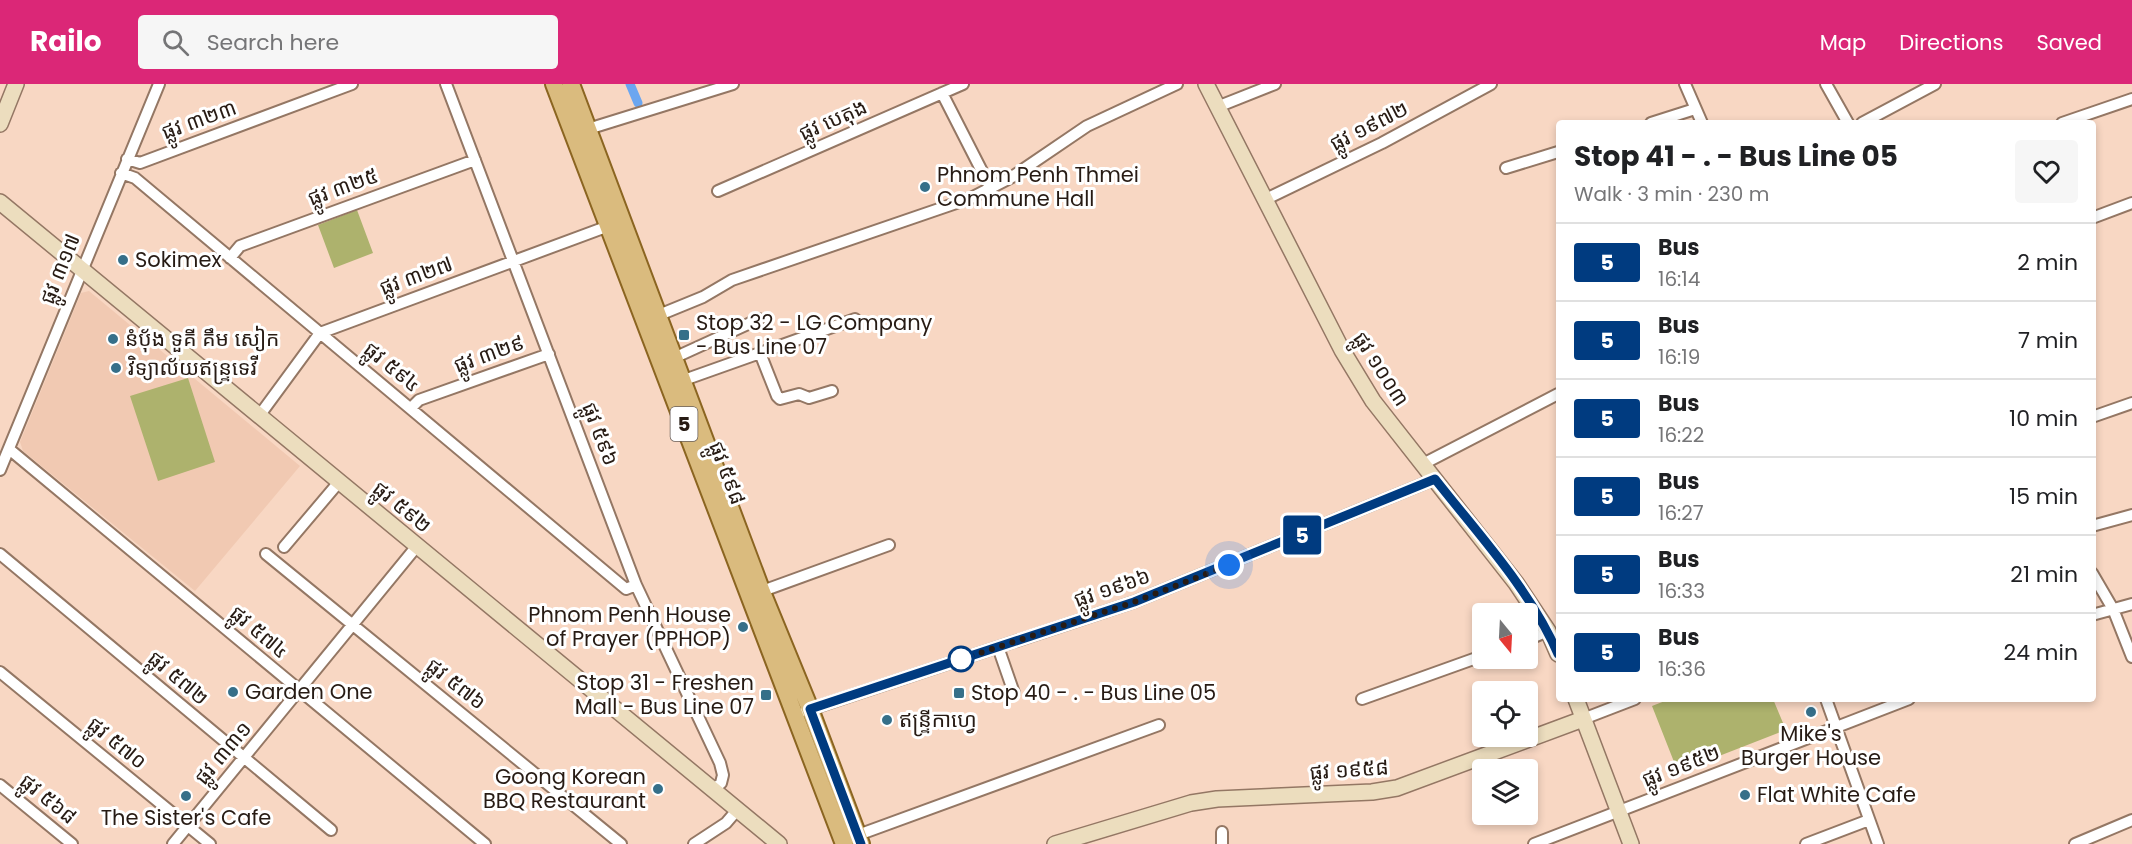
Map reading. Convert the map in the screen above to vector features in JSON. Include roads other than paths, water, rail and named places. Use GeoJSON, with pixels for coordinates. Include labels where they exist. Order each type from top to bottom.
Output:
{"type":"FeatureCollection","features":[{"type":"Feature","properties":{"kind":"main road","name":"ផ្លូវ ៥៩៨"},"geometry":{"type":"LineString","coordinates":[[554,84],[676,357],[756,594]]}},
{"type":"Feature","properties":{"kind":"main road","name":"ផ្លូវ ៥៩៨"},"geometry":{"type":"LineString","coordinates":[[571,84],[588,129],[616,223],[756,594],[855,841]]}},
{"type":"Feature","properties":{"kind":"street"},"geometry":{"type":"LineString","coordinates":[[0,124],[16,84]]}},
{"type":"Feature","properties":{"kind":"street","name":"ផ្លូវ ៣១៧"},"geometry":{"type":"LineString","coordinates":[[0,470],[159,84]]}},
{"type":"Feature","properties":{"kind":"street","name":"ផ្លូវ ៣២៣"},"geometry":{"type":"LineString","coordinates":[[127,159],[140,163],[352,84]]}},
{"type":"Feature","properties":{"kind":"street","name":"ផ្លូវ ៥៩៦"},"geometry":{"type":"LineString","coordinates":[[446,84],[636,585],[720,763],[723,775],[721,783],[713,790]]}},
{"type":"Feature","properties":{"kind":"street"},"geometry":{"type":"LineString","coordinates":[[588,129],[733,84]]}},
{"type":"Feature","properties":{"kind":"street","name":"ផ្លូវ បេតុង"},"geometry":{"type":"LineString","coordinates":[[718,191],[963,84]]}},
{"type":"Feature","properties":{"kind":"street"},"geometry":{"type":"LineString","coordinates":[[659,315],[703,297],[732,280],[951,206],[991,189],[1087,126],[1177,84]]}},
{"type":"Feature","properties":{"kind":"street","name":"ផ្លូវ ១០០៣"},"geometry":{"type":"LineString","coordinates":[[1206,84],[1342,350],[1373,401],[1516,583],[1548,631],[1556,649]]}},
{"type":"Feature","properties":{"kind":"street"},"geometry":{"type":"LineString","coordinates":[[1218,107],[1275,84]]}},
{"type":"Feature","properties":{"kind":"street","name":"ផ្លូវ ១៩៧២"},"geometry":{"type":"LineString","coordinates":[[1264,200],[1382,143],[1491,84]]}},
{"type":"Feature","properties":{"kind":"street"},"geometry":{"type":"LineString","coordinates":[[1685,84],[1700,120]]}},
{"type":"Feature","properties":{"kind":"street"},"geometry":{"type":"LineString","coordinates":[[1826,84],[1846,120]]}},
{"type":"Feature","properties":{"kind":"street"},"geometry":{"type":"LineString","coordinates":[[1868,120],[1935,84]]}},
{"type":"Feature","properties":{"kind":"street"},"geometry":{"type":"LineString","coordinates":[[942,93],[991,189]]}},
{"type":"Feature","properties":{"kind":"street"},"geometry":{"type":"LineString","coordinates":[[2071,120],[2132,99]]}},
{"type":"Feature","properties":{"kind":"street"},"geometry":{"type":"LineString","coordinates":[[1660,120],[1695,109]]}},
{"type":"Feature","properties":{"kind":"street"},"geometry":{"type":"LineString","coordinates":[[1506,168],[1556,153]]}},
{"type":"Feature","properties":{"kind":"street","name":"ផ្លូវ ៣២៥"},"geometry":{"type":"LineString","coordinates":[[230,258],[240,246],[475,160]]}},
{"type":"Feature","properties":{"kind":"street","name":"ផ្លូវ ៥៩៤"},"geometry":{"type":"LineString","coordinates":[[121,173],[135,178],[626,589],[636,585]]}},
{"type":"Feature","properties":{"kind":"street","name":"ផ្លូវ ៥៩២"},"geometry":{"type":"LineString","coordinates":[[0,202],[778,844]]}},
{"type":"Feature","properties":{"kind":"street"},"geometry":{"type":"LineString","coordinates":[[2096,216],[2132,203]]}},
{"type":"Feature","properties":{"kind":"street","name":"ផ្លូវ ៣២៧"},"geometry":{"type":"LineString","coordinates":[[320,333],[616,223]]}},
{"type":"Feature","properties":{"kind":"street"},"geometry":{"type":"LineString","coordinates":[[684,380],[855,319]]}},
{"type":"Feature","properties":{"kind":"street"},"geometry":{"type":"LineString","coordinates":[[676,357],[759,320]]}},
{"type":"Feature","properties":{"kind":"street"},"geometry":{"type":"LineString","coordinates":[[259,416],[320,333]]}},
{"type":"Feature","properties":{"kind":"street"},"geometry":{"type":"LineString","coordinates":[[760,353],[780,399],[799,394],[809,398],[832,391]]}},
{"type":"Feature","properties":{"kind":"street","name":"ផ្លូវ ៣២៩"},"geometry":{"type":"LineString","coordinates":[[411,408],[419,400],[549,354]]}},
{"type":"Feature","properties":{"kind":"street"},"geometry":{"type":"LineString","coordinates":[[1423,464],[1556,395]]}},
{"type":"Feature","properties":{"kind":"street"},"geometry":{"type":"LineString","coordinates":[[2096,416],[2132,403]]}},
{"type":"Feature","properties":{"kind":"street","name":"ផ្លូវ ៥៧៤"},"geometry":{"type":"LineString","coordinates":[[9,448],[485,844]]}},
{"type":"Feature","properties":{"kind":"street","name":"ផ្លូវ ១៩៦៦"},"geometry":{"type":"LineString","coordinates":[[803,712],[1134,602],[1435,479]]}},
{"type":"Feature","properties":{"kind":"street"},"geometry":{"type":"LineString","coordinates":[[284,547],[339,482]]}},
{"type":"Feature","properties":{"kind":"street"},"geometry":{"type":"LineString","coordinates":[[2096,525],[2132,515]]}},
{"type":"Feature","properties":{"kind":"street"},"geometry":{"type":"LineString","coordinates":[[756,594],[889,545]]}},
{"type":"Feature","properties":{"kind":"street","name":"ផ្លូវ ៣៣១"},"geometry":{"type":"LineString","coordinates":[[173,844],[417,546]]}},
{"type":"Feature","properties":{"kind":"street","name":"ផ្លូវ ៥៧២"},"geometry":{"type":"LineString","coordinates":[[0,554],[331,830]]}},
{"type":"Feature","properties":{"kind":"street","name":"ផ្លូវ ៥៧៦"},"geometry":{"type":"LineString","coordinates":[[266,554],[352,627],[506,748],[621,844]]}},
{"type":"Feature","properties":{"kind":"street"},"geometry":{"type":"LineString","coordinates":[[2096,580],[2113,609],[2132,657]]}},
{"type":"Feature","properties":{"kind":"street"},"geometry":{"type":"LineString","coordinates":[[2096,614],[2132,604]]}},
{"type":"Feature","properties":{"kind":"street"},"geometry":{"type":"LineString","coordinates":[[1538,635],[1548,631]]}},
{"type":"Feature","properties":{"kind":"street"},"geometry":{"type":"LineString","coordinates":[[998,647],[1014,693]]}},
{"type":"Feature","properties":{"kind":"street"},"geometry":{"type":"LineString","coordinates":[[1362,699],[1472,660]]}},
{"type":"Feature","properties":{"kind":"street","name":"ផ្លូវ ៥៧០"},"geometry":{"type":"LineString","coordinates":[[0,672],[210,844]]}},
{"type":"Feature","properties":{"kind":"street"},"geometry":{"type":"LineString","coordinates":[[1577,702],[1631,844]]}},
{"type":"Feature","properties":{"kind":"street","name":"ផ្លូវ ១៩៥៨"},"geometry":{"type":"LineString","coordinates":[[1055,844],[1191,803],[1217,799],[1372,792],[1397,788],[1627,702]]}},
{"type":"Feature","properties":{"kind":"street"},"geometry":{"type":"LineString","coordinates":[[1827,702],[1878,844]]}},
{"type":"Feature","properties":{"kind":"street","name":"ផ្លូវ ១៩៥២"},"geometry":{"type":"LineString","coordinates":[[1533,844],[1901,702]]}},
{"type":"Feature","properties":{"kind":"street"},"geometry":{"type":"LineString","coordinates":[[855,841],[1159,725]]}},
{"type":"Feature","properties":{"kind":"street","name":"ផ្លូវ ៥៦៨"},"geometry":{"type":"LineString","coordinates":[[0,785],[72,844]]}},
{"type":"Feature","properties":{"kind":"street"},"geometry":{"type":"LineString","coordinates":[[694,844],[726,823],[738,809]]}},
{"type":"Feature","properties":{"kind":"street"},"geometry":{"type":"LineString","coordinates":[[1806,844],[1869,820]]}},
{"type":"Feature","properties":{"kind":"street"},"geometry":{"type":"LineString","coordinates":[[2075,844],[2132,820]]}},
{"type":"Feature","properties":{"kind":"street"},"geometry":{"type":"LineString","coordinates":[[1222,832],[1222,844]]}},
{"type":"Feature","properties":{"kind":"waterway"},"geometry":{"type":"LineString","coordinates":[[630,84],[638,103]]}},
{"type":"Feature","properties":{"kind":"place","name":"Phnom Penh Thmei Commune Hall"},"geometry":{"type":"Point","coordinates":[925,187]}},
{"type":"Feature","properties":{"kind":"place","name":"Sokimex"},"geometry":{"type":"Point","coordinates":[123,260]}},
{"type":"Feature","properties":{"kind":"place","name":"Stop 32 - LG Company - Bus Line 07"},"geometry":{"type":"Point","coordinates":[684,335]}},
{"type":"Feature","properties":{"kind":"place","name":"នំប៉័ង ទួគី គឹម សៀក"},"geometry":{"type":"Point","coordinates":[113,339]}},
{"type":"Feature","properties":{"kind":"place","name":"វិទ្យាល័យឥន្រ្ទទេវី"},"geometry":{"type":"Point","coordinates":[116,368]}},
{"type":"Feature","properties":{"kind":"place","name":"Phnom Penh House of Prayer (PPHOP)"},"geometry":{"type":"Point","coordinates":[743,627]}},
{"type":"Feature","properties":{"kind":"place","name":"Garden One"},"geometry":{"type":"Point","coordinates":[233,692]}},
{"type":"Feature","properties":{"kind":"place","name":"Stop 40 - . - Bus Line 05"},"geometry":{"type":"Point","coordinates":[959,693]}},
{"type":"Feature","properties":{"kind":"place","name":"Stop 31 - Freshen Mall - Bus Line 07"},"geometry":{"type":"Point","coordinates":[766,695]}},
{"type":"Feature","properties":{"kind":"place","name":"Mike's Burger House"},"geometry":{"type":"Point","coordinates":[1811,712]}},
{"type":"Feature","properties":{"kind":"place","name":"ឥន្ទ្រីកាហ្វេ"},"geometry":{"type":"Point","coordinates":[887,720]}},
{"type":"Feature","properties":{"kind":"place","name":"Goong Korean BBQ Restaurant"},"geometry":{"type":"Point","coordinates":[658,789]}},
{"type":"Feature","properties":{"kind":"place","name":"Flat White Cafe"},"geometry":{"type":"Point","coordinates":[1745,795]}},
{"type":"Feature","properties":{"kind":"place","name":"The Sister's Cafe"},"geometry":{"type":"Point","coordinates":[186,796]}}]}
